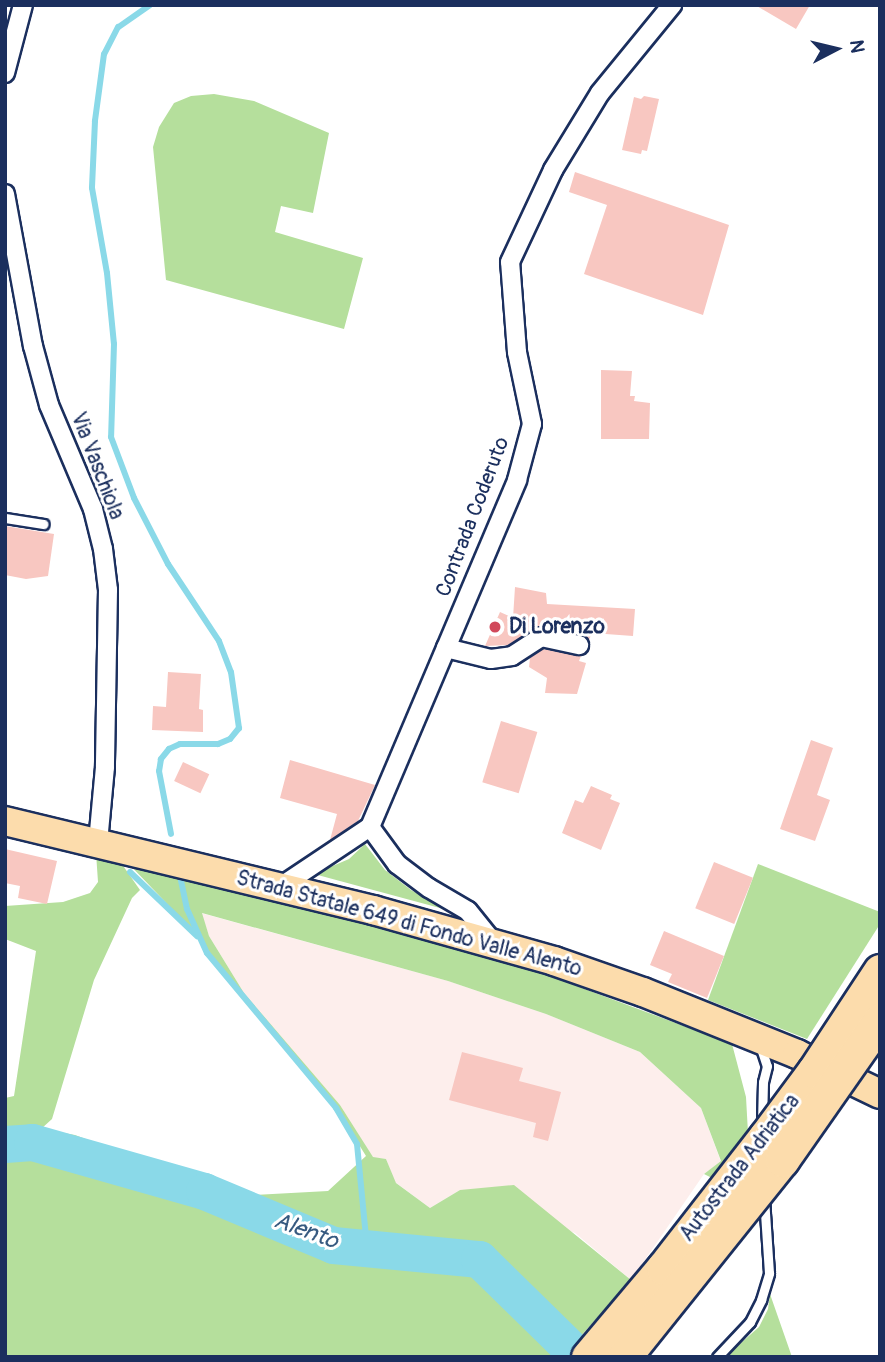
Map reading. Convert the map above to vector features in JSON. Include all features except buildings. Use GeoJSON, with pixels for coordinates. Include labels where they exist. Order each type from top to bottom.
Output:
{"type":"FeatureCollection","features":[{"type":"Feature","properties":{"kind":"highway","name":"Autostrada Adriatica"},"geometry":{"type":"LineString","coordinates":[[588,1357],[663,1268],[765,1137],[814,1071],[880,971]]}},
{"type":"Feature","properties":{"kind":"highway","name":"Autostrada Adriatica"},"geometry":{"type":"LineString","coordinates":[[624,1357],[782,1160],[880,1020]]}},
{"type":"Feature","properties":{"kind":"main road","name":"Strada Statale 649 di Fondo Valle Alento"},"geometry":{"type":"LineString","coordinates":[[5,821],[280,887],[493,943],[643,992],[758,1038],[880,1094]]}},
{"type":"Feature","properties":{"kind":"street"},"geometry":{"type":"LineString","coordinates":[[5,73],[23,5]]}},
{"type":"Feature","properties":{"kind":"street","name":"Contrada Coderuto"},"geometry":{"type":"LineString","coordinates":[[370,827],[517,480],[532,424],[517,352],[510,262],[553,170],[600,93],[672,5]]}},
{"type":"Feature","properties":{"kind":"street","name":"Via Vaschiola"},"geometry":{"type":"LineString","coordinates":[[5,194],[33,346],[50,405],[93,509],[103,549],[108,590],[105,767],[98,842]]}},
{"type":"Feature","properties":{"kind":"street"},"geometry":{"type":"LineString","coordinates":[[446,648],[491,659],[512,656],[541,637],[579,645]]}},
{"type":"Feature","properties":{"kind":"street"},"geometry":{"type":"LineString","coordinates":[[280,887],[370,827],[397,864],[429,888],[468,911],[493,943]]}},
{"type":"Feature","properties":{"kind":"lane"},"geometry":{"type":"LineString","coordinates":[[5,518],[44,524]]}},
{"type":"Feature","properties":{"kind":"lane"},"geometry":{"type":"LineString","coordinates":[[717,1357],[750,1322],[761,1300],[769,1273],[760,1153],[763,1082],[767,1066],[758,1038]]}},
{"type":"Feature","properties":{"kind":"shaded area"},"geometry":{"type":"Polygon","coordinates":[[[201,913],[448,981],[546,1014],[640,1052],[701,1108],[721,1162],[704,1174],[631,1280],[575,1233],[460,1190],[430,1208],[395,1182],[386,1159],[373,1158],[340,1105],[244,993],[209,936],[201,913]]]}},
{"type":"Feature","properties":{"kind":"green space"},"geometry":{"type":"Polygon","coordinates":[[[214,94],[254,101],[329,133],[313,213],[281,206],[275,232],[363,258],[344,329],[166,280],[153,147],[159,127],[174,103],[191,96],[214,94]]]}},
{"type":"Feature","properties":{"kind":"green space"},"geometry":{"type":"Polygon","coordinates":[[[365,844],[385,870],[411,890],[451,911],[314,874],[349,859],[365,844]]]}},
{"type":"Feature","properties":{"kind":"green space"},"geometry":{"type":"Polygon","coordinates":[[[96,853],[119,860],[140,890],[132,898],[94,980],[52,1119],[41,1129],[75,1135],[206,1184],[252,1195],[328,1191],[366,1156],[330,1098],[208,951],[187,903],[182,875],[531,969],[732,1044],[746,1097],[748,1133],[712,1178],[704,1174],[721,1161],[701,1108],[640,1052],[546,1014],[448,981],[202,913],[209,936],[244,993],[340,1105],[373,1157],[386,1159],[396,1183],[430,1208],[460,1190],[514,1185],[631,1280],[562,1357],[5,1357],[5,1150],[21,1149],[32,1137],[5,1139],[5,1098],[14,1096],[36,951],[5,939],[5,906],[63,902],[90,893],[98,882],[96,853]]]}},
{"type":"Feature","properties":{"kind":"green space"},"geometry":{"type":"Polygon","coordinates":[[[126,861],[178,874],[186,907],[199,937],[126,861]]]}},
{"type":"Feature","properties":{"kind":"green space"},"geometry":{"type":"Polygon","coordinates":[[[758,864],[880,912],[880,924],[807,1039],[708,1000],[758,864]]]}},
{"type":"Feature","properties":{"kind":"green space"},"geometry":{"type":"Polygon","coordinates":[[[770,1294],[792,1357],[725,1357],[759,1327],[768,1309],[770,1294]]]}},
{"type":"Feature","properties":{"kind":"waterway"},"geometry":{"type":"LineString","coordinates":[[150,5],[118,27],[104,54],[95,121],[92,188],[107,273],[114,344],[111,437],[134,498],[168,564],[219,641],[231,672],[239,728],[230,739],[218,744],[180,744],[169,749],[161,759],[159,771],[171,834]]}},
{"type":"Feature","properties":{"kind":"waterway"},"geometry":{"type":"LineString","coordinates":[[130,872],[197,936]]}},
{"type":"Feature","properties":{"kind":"waterway"},"geometry":{"type":"LineString","coordinates":[[180,876],[187,909],[207,953],[336,1108],[357,1144],[367,1248]]}},
{"type":"Feature","properties":{"kind":"waterway","name":"Alento"},"geometry":{"type":"LineString","coordinates":[[5,1144],[32,1142],[204,1191],[333,1245],[479,1259],[579,1357]]}},
{"type":"Feature","properties":{"kind":"place","name":"Di Lorenzo"},"geometry":{"type":"Point","coordinates":[495,627]}}]}
